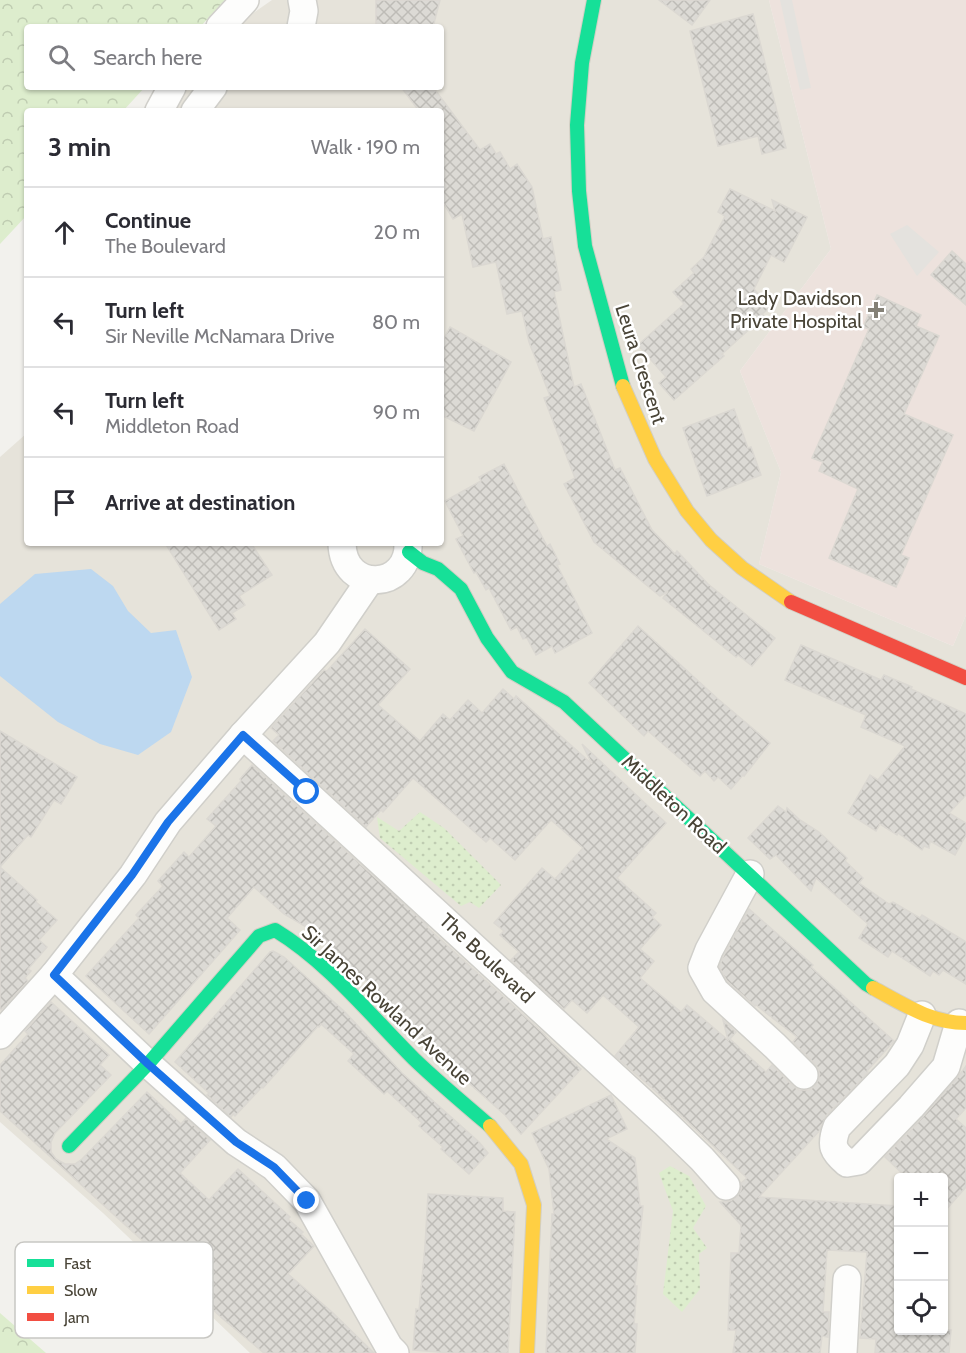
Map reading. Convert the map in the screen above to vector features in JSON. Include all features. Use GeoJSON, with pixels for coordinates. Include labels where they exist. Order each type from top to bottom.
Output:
{"type":"FeatureCollection","features":[{"type":"Feature","properties":{"kind":"street"},"geometry":{"type":"LineString","coordinates":[[223,24],[245,0]]}},
{"type":"Feature","properties":{"kind":"street"},"geometry":{"type":"LineString","coordinates":[[302,0],[304,10],[302,24]]}},
{"type":"Feature","properties":{"kind":"street","name":"Leura Crescent"},"geometry":{"type":"LineString","coordinates":[[594,0],[582,63],[577,125],[579,191],[585,246],[626,392],[655,459],[687,511],[711,540],[742,568],[787,600],[966,678]]}},
{"type":"Feature","properties":{"kind":"street"},"geometry":{"type":"LineString","coordinates":[[161,108],[170,90]]}},
{"type":"Feature","properties":{"kind":"street"},"geometry":{"type":"LineString","coordinates":[[197,108],[211,90]]}},
{"type":"Feature","properties":{"kind":"street"},"geometry":{"type":"LineString","coordinates":[[342,546],[342,554],[348,566],[357,575],[370,580],[383,579],[395,574],[404,564],[409,547]]}},
{"type":"Feature","properties":{"kind":"street","name":"Middleton Road"},"geometry":{"type":"LineString","coordinates":[[409,547],[423,563],[438,569],[461,589],[487,638],[512,672],[564,702],[866,984],[922,1016],[962,1023]]}},
{"type":"Feature","properties":{"kind":"street"},"geometry":{"type":"LineString","coordinates":[[0,1035],[54,975],[132,875],[168,822],[327,643],[370,580]]}},
{"type":"Feature","properties":{"kind":"street","name":"The Boulevard"},"geometry":{"type":"LineString","coordinates":[[243,735],[666,1124],[726,1186]]}},
{"type":"Feature","properties":{"kind":"street"},"geometry":{"type":"LineString","coordinates":[[750,874],[709,950],[702,968],[714,991],[776,1046],[804,1075]]}},
{"type":"Feature","properties":{"kind":"street","name":"Sir James Rowland Avenue"},"geometry":{"type":"LineString","coordinates":[[69,1146],[148,1064],[259,936],[275,930],[295,942],[357,998],[414,1059],[493,1129],[521,1164],[534,1205],[527,1353]]}},
{"type":"Feature","properties":{"kind":"street"},"geometry":{"type":"LineString","coordinates":[[54,975],[148,1064],[236,1142],[274,1167],[307,1201],[389,1347],[395,1353]]}},
{"type":"Feature","properties":{"kind":"street"},"geometry":{"type":"LineString","coordinates":[[922,1016],[910,1045],[897,1065],[837,1127],[832,1140],[836,1154],[847,1163],[860,1161],[946,1067],[962,1023]]}},
{"type":"Feature","properties":{"kind":"street"},"geometry":{"type":"LineString","coordinates":[[843,1353],[847,1279]]}},
{"type":"Feature","properties":{"kind":"shaded area"},"geometry":{"type":"Polygon","coordinates":[[[272,0],[769,0],[831,249],[740,371],[781,472],[759,564],[953,646],[966,615],[966,1353],[250,1353],[213,1318],[213,1242],[133,1242],[0,1122],[0,457],[24,436],[24,546],[444,546],[444,108],[148,108],[156,90],[444,90],[444,24],[237,24],[272,0]]]}},
{"type":"Feature","properties":{"kind":"shaded area","name":"Lady Davidson Private Hospital"},"geometry":{"type":"Polygon","coordinates":[[[769,0],[966,0],[966,615],[953,646],[759,564],[781,472],[740,371],[831,249],[769,0]]]}},
{"type":"Feature","properties":{"kind":"shaded area"},"geometry":{"type":"Polygon","coordinates":[[[780,0],[792,0],[811,88],[800,90],[780,0]]]}},
{"type":"Feature","properties":{"kind":"shaded area"},"geometry":{"type":"Polygon","coordinates":[[[907,225],[939,252],[917,276],[890,234],[907,225]]]}},
{"type":"Feature","properties":{"kind":"green space"},"geometry":{"type":"Polygon","coordinates":[[[0,0],[225,0],[203,24],[24,24],[24,90],[142,90],[126,108],[24,108],[24,218],[0,244],[0,0]]]}},
{"type":"Feature","properties":{"kind":"green space"},"geometry":{"type":"Polygon","coordinates":[[[420,812],[444,828],[501,885],[479,908],[470,902],[461,906],[380,838],[377,817],[399,831],[420,812]]]}},
{"type":"Feature","properties":{"kind":"green space"},"geometry":{"type":"Polygon","coordinates":[[[670,1166],[689,1176],[706,1206],[693,1228],[707,1248],[699,1254],[700,1289],[682,1312],[663,1294],[673,1211],[659,1173],[670,1166]]]}},
{"type":"Feature","properties":{"kind":"green space"},"geometry":{"type":"Polygon","coordinates":[[[0,1313],[15,1326],[15,1338],[29,1338],[46,1353],[0,1353],[0,1313]]]}},
{"type":"Feature","properties":{"kind":"water"},"geometry":{"type":"Polygon","coordinates":[[[91,569],[113,586],[128,611],[151,633],[176,630],[192,677],[171,732],[138,755],[100,744],[58,722],[0,676],[0,604],[35,574],[91,569]]]}},
{"type":"Feature","properties":{"kind":"building"},"geometry":{"type":"Polygon","coordinates":[[[376,0],[440,0],[434,24],[376,24],[376,0]]]}},
{"type":"Feature","properties":{"kind":"building"},"geometry":{"type":"Polygon","coordinates":[[[659,0],[710,0],[692,25],[659,0]]]}},
{"type":"Feature","properties":{"kind":"building"},"geometry":{"type":"Polygon","coordinates":[[[753,14],[786,148],[762,154],[758,136],[718,146],[690,31],[753,14]]]}},
{"type":"Feature","properties":{"kind":"building"},"geometry":{"type":"Polygon","coordinates":[[[403,90],[435,90],[480,150],[490,144],[496,154],[500,152],[510,169],[517,164],[532,187],[543,239],[551,237],[561,290],[554,292],[574,387],[581,384],[615,470],[620,468],[652,530],[675,554],[677,551],[708,584],[775,638],[752,666],[738,655],[736,657],[663,598],[668,591],[660,596],[594,542],[564,484],[575,478],[544,398],[550,396],[529,342],[522,311],[507,314],[496,262],[473,267],[462,214],[453,219],[444,204],[444,108],[417,108],[403,90]]]}},
{"type":"Feature","properties":{"kind":"building"},"geometry":{"type":"Polygon","coordinates":[[[730,189],[775,211],[772,200],[807,217],[784,262],[771,255],[754,289],[770,308],[722,354],[724,356],[674,400],[659,383],[666,377],[638,345],[684,304],[673,292],[694,273],[691,269],[704,257],[725,216],[718,212],[730,189]]]}},
{"type":"Feature","properties":{"kind":"building"},"geometry":{"type":"Polygon","coordinates":[[[952,251],[966,264],[966,305],[931,275],[952,251]]]}},
{"type":"Feature","properties":{"kind":"building"},"geometry":{"type":"Polygon","coordinates":[[[877,295],[921,315],[916,326],[939,336],[904,414],[953,435],[901,555],[909,558],[896,587],[829,558],[858,489],[819,471],[823,462],[812,458],[869,329],[863,327],[877,295]]]}},
{"type":"Feature","properties":{"kind":"building"},"geometry":{"type":"Polygon","coordinates":[[[450,327],[511,362],[474,431],[444,416],[444,338],[450,327]]]}},
{"type":"Feature","properties":{"kind":"building"},"geometry":{"type":"Polygon","coordinates":[[[734,409],[748,448],[751,447],[761,475],[707,496],[683,428],[734,409]]]}},
{"type":"Feature","properties":{"kind":"building"},"geometry":{"type":"Polygon","coordinates":[[[504,464],[547,546],[550,544],[560,564],[557,565],[592,633],[555,653],[552,646],[536,655],[527,638],[523,639],[517,627],[511,630],[489,588],[486,590],[476,572],[474,573],[456,539],[463,536],[445,501],[481,481],[479,477],[504,464]]]}},
{"type":"Feature","properties":{"kind":"building"},"geometry":{"type":"Polygon","coordinates":[[[167,546],[253,546],[272,575],[239,596],[245,605],[232,613],[236,619],[219,630],[167,546]]]}},
{"type":"Feature","properties":{"kind":"building"},"geometry":{"type":"Polygon","coordinates":[[[638,626],[770,743],[731,789],[718,777],[714,781],[705,771],[700,776],[648,731],[644,736],[589,683],[638,626]]]}},
{"type":"Feature","properties":{"kind":"building"},"geometry":{"type":"Polygon","coordinates":[[[365,629],[410,669],[378,705],[420,741],[443,714],[450,720],[468,700],[482,713],[503,689],[514,699],[516,696],[592,764],[582,744],[666,823],[617,878],[656,913],[652,917],[661,925],[640,949],[654,961],[640,978],[681,1012],[687,1005],[728,1040],[723,1020],[736,1032],[730,1039],[766,1072],[772,1065],[799,1090],[809,1090],[815,1086],[819,1078],[819,1070],[815,1064],[793,1042],[797,1037],[755,1006],[727,981],[719,967],[749,909],[894,1041],[864,1077],[826,1116],[820,1130],[759,1197],[894,1206],[894,1335],[948,1335],[948,1330],[951,1330],[949,1353],[875,1353],[876,1339],[860,1338],[867,1252],[827,1250],[823,1312],[829,1312],[828,1337],[822,1336],[820,1353],[733,1353],[736,1330],[728,1330],[731,1253],[739,1253],[741,1225],[720,1202],[730,1201],[737,1197],[741,1190],[741,1183],[747,1178],[615,1056],[639,1027],[603,995],[587,1013],[572,1000],[564,1009],[511,960],[519,952],[500,935],[504,931],[494,923],[542,868],[555,879],[583,848],[551,820],[515,860],[490,838],[486,842],[413,778],[383,812],[381,810],[366,827],[273,741],[279,735],[271,728],[324,670],[327,671],[365,629]]]}},
{"type":"Feature","properties":{"kind":"building"},"geometry":{"type":"Polygon","coordinates":[[[801,645],[881,680],[884,675],[966,714],[966,795],[949,813],[966,823],[966,835],[955,855],[930,841],[929,848],[924,846],[922,850],[898,833],[897,835],[880,824],[876,831],[848,813],[870,775],[878,780],[905,746],[861,727],[866,715],[785,680],[801,645]]]}},
{"type":"Feature","properties":{"kind":"building"},"geometry":{"type":"Polygon","coordinates":[[[0,731],[77,777],[61,804],[54,800],[31,837],[28,835],[0,867],[0,731]]]}},
{"type":"Feature","properties":{"kind":"building"},"geometry":{"type":"Polygon","coordinates":[[[252,765],[581,1069],[521,1134],[505,1115],[427,1046],[370,984],[308,928],[284,914],[254,887],[227,918],[240,930],[149,1034],[86,976],[139,918],[136,915],[163,886],[158,881],[184,852],[189,857],[216,826],[207,819],[252,765]]]}},
{"type":"Feature","properties":{"kind":"building"},"geometry":{"type":"Polygon","coordinates":[[[778,806],[786,812],[787,808],[819,832],[847,858],[845,861],[863,878],[859,883],[889,904],[893,902],[920,918],[922,915],[966,942],[966,984],[943,970],[939,975],[933,971],[930,976],[892,951],[888,957],[859,938],[868,924],[816,878],[811,891],[776,855],[770,859],[748,838],[778,806]]]}},
{"type":"Feature","properties":{"kind":"building"},"geometry":{"type":"Polygon","coordinates":[[[0,867],[57,920],[39,940],[47,947],[28,969],[31,971],[25,978],[28,981],[1,1010],[0,1009],[0,867]]]}},
{"type":"Feature","properties":{"kind":"building"},"geometry":{"type":"Polygon","coordinates":[[[273,951],[284,957],[344,1011],[402,1073],[479,1142],[488,1153],[469,1174],[419,1126],[422,1123],[387,1091],[384,1094],[348,1061],[354,1054],[321,1024],[235,1116],[233,1114],[231,1117],[175,1062],[273,951]]]}},
{"type":"Feature","properties":{"kind":"building"},"geometry":{"type":"Polygon","coordinates":[[[51,1002],[109,1055],[100,1065],[111,1075],[55,1133],[51,1142],[51,1152],[56,1159],[65,1164],[75,1164],[82,1159],[147,1092],[181,1124],[186,1118],[210,1140],[180,1173],[209,1200],[238,1169],[290,1217],[288,1219],[314,1246],[288,1274],[374,1353],[264,1353],[213,1310],[213,1242],[144,1242],[0,1111],[0,1065],[28,1034],[25,1031],[51,1002]]]}},
{"type":"Feature","properties":{"kind":"building"},"geometry":{"type":"Polygon","coordinates":[[[966,1066],[966,1108],[956,1119],[966,1128],[966,1187],[948,1207],[948,1173],[902,1173],[885,1157],[966,1066]]]}},
{"type":"Feature","properties":{"kind":"building"},"geometry":{"type":"Polygon","coordinates":[[[611,1095],[627,1129],[606,1139],[635,1158],[640,1206],[643,1206],[635,1286],[637,1286],[634,1324],[637,1324],[635,1353],[546,1353],[552,1214],[554,1214],[549,1169],[532,1133],[611,1095]]]}},
{"type":"Feature","properties":{"kind":"building"},"geometry":{"type":"Polygon","coordinates":[[[428,1194],[503,1198],[503,1211],[515,1212],[508,1353],[413,1350],[416,1309],[419,1310],[428,1194]]]}},
{"type":"Feature","properties":{"kind":"traffic: fast"},"geometry":{"type":"LineString","coordinates":[[594,0],[582,63],[577,125],[579,191],[585,246],[623,386]]}},
{"type":"Feature","properties":{"kind":"traffic: fast"},"geometry":{"type":"LineString","coordinates":[[409,552],[423,563],[438,569],[461,589],[487,638],[512,672],[564,702],[866,984],[873,988]]}},
{"type":"Feature","properties":{"kind":"traffic: fast"},"geometry":{"type":"LineString","coordinates":[[69,1146],[148,1064],[259,936],[275,930],[295,943],[331,973],[414,1059],[490,1126]]}},
{"type":"Feature","properties":{"kind":"traffic: slow"},"geometry":{"type":"LineString","coordinates":[[623,386],[655,459],[687,511],[711,540],[742,568],[791,602]]}},
{"type":"Feature","properties":{"kind":"traffic: slow"},"geometry":{"type":"LineString","coordinates":[[873,988],[929,1016],[966,1023]]}},
{"type":"Feature","properties":{"kind":"traffic: slow"},"geometry":{"type":"LineString","coordinates":[[490,1126],[521,1164],[534,1205],[527,1353]]}},
{"type":"Feature","properties":{"kind":"traffic: jam"},"geometry":{"type":"LineString","coordinates":[[791,602],[966,678]]}},
{"type":"Feature","properties":{"kind":"place","name":"Lady Davidson Private Hospital"},"geometry":{"type":"Point","coordinates":[876,310]}},
{"type":"Feature","properties":{"kind":"route"},"geometry":{"type":"LineString","coordinates":[[307,792],[243,735],[168,822],[132,875],[54,975],[148,1064],[236,1142],[274,1167],[307,1201]]}}]}
